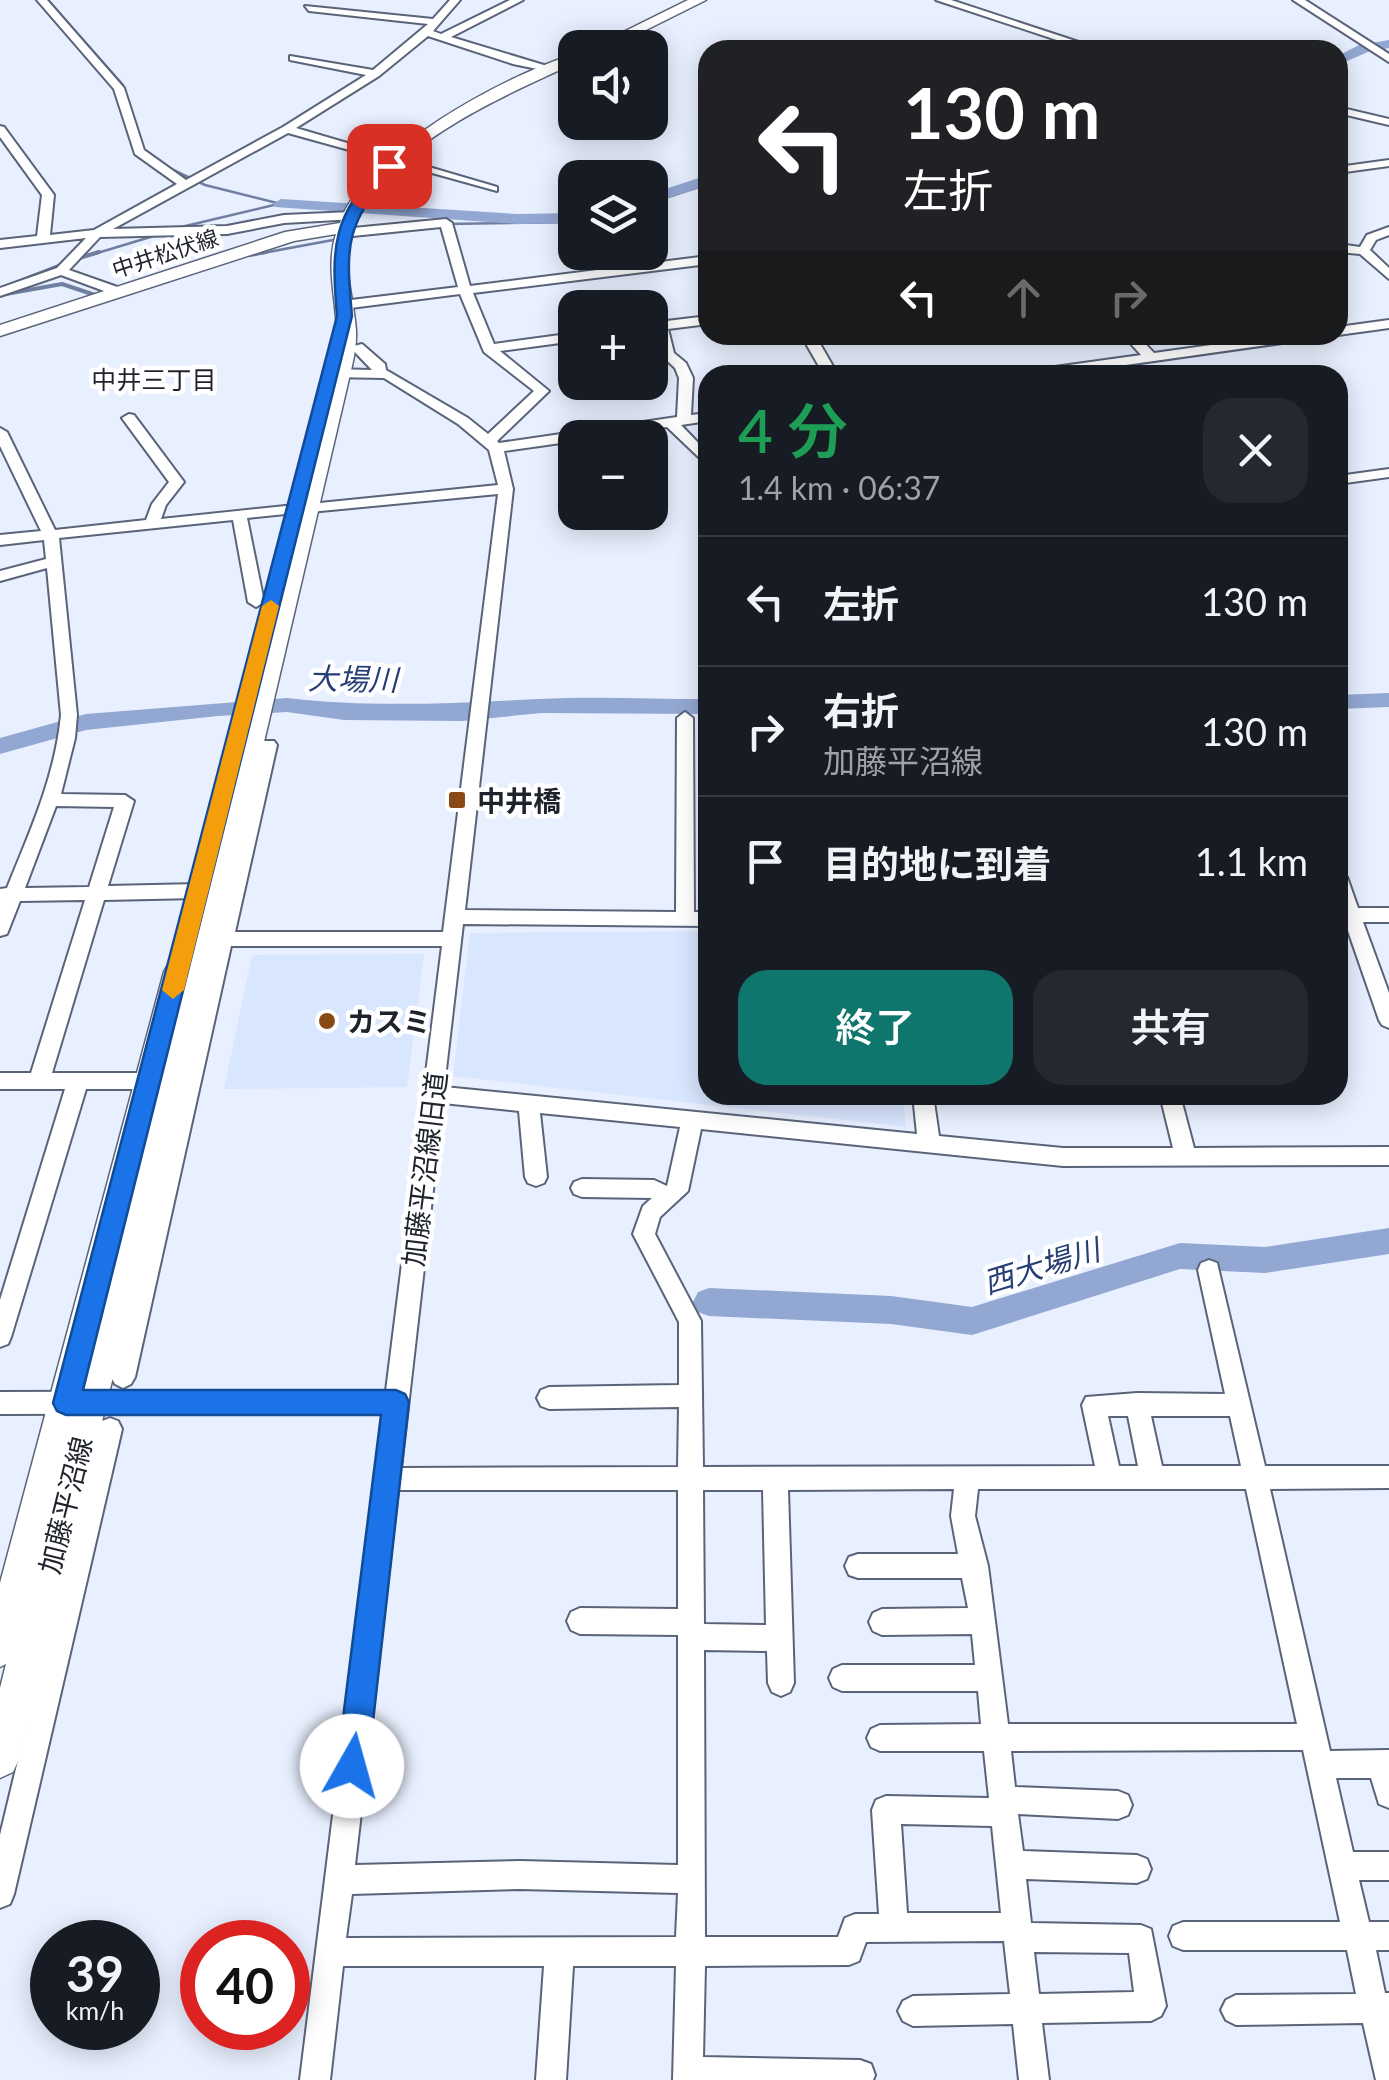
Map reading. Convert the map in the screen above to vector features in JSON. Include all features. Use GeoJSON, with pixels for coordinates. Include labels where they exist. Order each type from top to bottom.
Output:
{"type":"FeatureCollection","features":[{"type":"Feature","properties":{"kind":"main road"},"geometry":{"type":"LineString","coordinates":[[636,30],[699,0]]}},
{"type":"Feature","properties":{"kind":"main road"},"geometry":{"type":"LineString","coordinates":[[347,225],[372,182],[398,159],[486,101],[558,66]]}},
{"type":"Feature","properties":{"kind":"main road","name":"中井松伏線"},"geometry":{"type":"LineString","coordinates":[[0,331],[280,239],[347,225]]}},
{"type":"Feature","properties":{"kind":"main road","name":"加藤平沼線"},"geometry":{"type":"LineString","coordinates":[[0,1759],[75,1522],[78,1403],[150,1081],[198,892],[250,718],[335,372],[343,310],[340,262],[347,225]]}},
{"type":"Feature","properties":{"kind":"main road","name":"加藤平沼線"},"geometry":{"type":"LineString","coordinates":[[0,1649],[78,1403],[157,1182],[215,939],[250,718]]}},
{"type":"Feature","properties":{"kind":"street"},"geometry":{"type":"LineString","coordinates":[[42,0],[119,88],[140,152],[184,184]]}},
{"type":"Feature","properties":{"kind":"street"},"geometry":{"type":"LineString","coordinates":[[0,292],[62,272],[97,233],[287,130],[374,74],[431,28],[456,0]]}},
{"type":"Feature","properties":{"kind":"street"},"geometry":{"type":"LineString","coordinates":[[444,36],[518,0]]}},
{"type":"Feature","properties":{"kind":"street"},"geometry":{"type":"LineString","coordinates":[[941,0],[1067,40]]}},
{"type":"Feature","properties":{"kind":"street"},"geometry":{"type":"LineString","coordinates":[[1298,0],[1389,59]]}},
{"type":"Feature","properties":{"kind":"street"},"geometry":{"type":"LineString","coordinates":[[308,8],[431,28],[518,62],[552,69]]}},
{"type":"Feature","properties":{"kind":"street"},"geometry":{"type":"LineString","coordinates":[[294,58],[374,74]]}},
{"type":"Feature","properties":{"kind":"street"},"geometry":{"type":"LineString","coordinates":[[1348,112],[1389,122]]}},
{"type":"Feature","properties":{"kind":"street"},"geometry":{"type":"LineString","coordinates":[[0,129],[48,196],[43,239]]}},
{"type":"Feature","properties":{"kind":"street"},"geometry":{"type":"LineString","coordinates":[[287,130],[493,189]]}},
{"type":"Feature","properties":{"kind":"street"},"geometry":{"type":"LineString","coordinates":[[1348,169],[1389,164]]}},
{"type":"Feature","properties":{"kind":"street"},"geometry":{"type":"LineString","coordinates":[[0,244],[97,233],[227,230],[284,218],[347,225],[446,224],[465,290],[489,349],[542,391],[493,444]]}},
{"type":"Feature","properties":{"kind":"street"},"geometry":{"type":"LineString","coordinates":[[1364,251],[1371,238],[1389,231]]}},
{"type":"Feature","properties":{"kind":"street"},"geometry":{"type":"LineString","coordinates":[[1348,249],[1364,251],[1389,275]]}},
{"type":"Feature","properties":{"kind":"street"},"geometry":{"type":"LineString","coordinates":[[343,310],[465,290],[698,261]]}},
{"type":"Feature","properties":{"kind":"street"},"geometry":{"type":"LineString","coordinates":[[62,272],[119,292]]}},
{"type":"Feature","properties":{"kind":"street"},"geometry":{"type":"LineString","coordinates":[[668,325],[698,321]]}},
{"type":"Feature","properties":{"kind":"street"},"geometry":{"type":"LineString","coordinates":[[1348,330],[1389,324]]}},
{"type":"Feature","properties":{"kind":"street"},"geometry":{"type":"LineString","coordinates":[[489,349],[558,339]]}},
{"type":"Feature","properties":{"kind":"street"},"geometry":{"type":"LineString","coordinates":[[1139,345],[1150,357]]}},
{"type":"Feature","properties":{"kind":"street"},"geometry":{"type":"LineString","coordinates":[[1095,365],[1237,345]]}},
{"type":"Feature","properties":{"kind":"street"},"geometry":{"type":"LineString","coordinates":[[357,348],[380,367],[378,372]]}},
{"type":"Feature","properties":{"kind":"street"},"geometry":{"type":"LineString","coordinates":[[668,354],[681,366],[686,378],[677,421],[698,449]]}},
{"type":"Feature","properties":{"kind":"street"},"geometry":{"type":"LineString","coordinates":[[335,372],[378,372],[400,380],[493,444],[698,418]]}},
{"type":"Feature","properties":{"kind":"street"},"geometry":{"type":"LineString","coordinates":[[129,418],[177,482],[158,504],[152,524]]}},
{"type":"Feature","properties":{"kind":"street"},"geometry":{"type":"LineString","coordinates":[[0,432],[51,536],[69,724],[48,800],[6,895],[0,930]]}},
{"type":"Feature","properties":{"kind":"street","name":"加藤平沼線旧道"},"geometry":{"type":"LineString","coordinates":[[315,2080],[506,489],[493,444]]}},
{"type":"Feature","properties":{"kind":"street"},"geometry":{"type":"LineString","coordinates":[[1348,478],[1389,472]]}},
{"type":"Feature","properties":{"kind":"street"},"geometry":{"type":"LineString","coordinates":[[0,540],[506,489]]}},
{"type":"Feature","properties":{"kind":"street"},"geometry":{"type":"LineString","coordinates":[[239,515],[256,602]]}},
{"type":"Feature","properties":{"kind":"street"},"geometry":{"type":"LineString","coordinates":[[0,576],[54,561]]}},
{"type":"Feature","properties":{"kind":"street"},"geometry":{"type":"LineString","coordinates":[[685,718],[686,919]]}},
{"type":"Feature","properties":{"kind":"street"},"geometry":{"type":"LineString","coordinates":[[268,745],[215,939],[452,939]]}},
{"type":"Feature","properties":{"kind":"street"},"geometry":{"type":"LineString","coordinates":[[39,1080],[126,801],[48,800]]}},
{"type":"Feature","properties":{"kind":"street"},"geometry":{"type":"LineString","coordinates":[[6,895],[198,892]]}},
{"type":"Feature","properties":{"kind":"street"},"geometry":{"type":"LineString","coordinates":[[1348,915],[1389,916]]}},
{"type":"Feature","properties":{"kind":"street"},"geometry":{"type":"LineString","coordinates":[[454,916],[698,919]]}},
{"type":"Feature","properties":{"kind":"street"},"geometry":{"type":"LineString","coordinates":[[1348,924],[1389,1020]]}},
{"type":"Feature","properties":{"kind":"street"},"geometry":{"type":"LineString","coordinates":[[0,1081],[150,1081]]}},
{"type":"Feature","properties":{"kind":"street"},"geometry":{"type":"LineString","coordinates":[[0,1337],[8,1290],[78,1081]]}},
{"type":"Feature","properties":{"kind":"street"},"geometry":{"type":"LineString","coordinates":[[433,1094],[1063,1156],[1389,1156]]}},
{"type":"Feature","properties":{"kind":"street"},"geometry":{"type":"LineString","coordinates":[[528,1104],[536,1177]]}},
{"type":"Feature","properties":{"kind":"street"},"geometry":{"type":"LineString","coordinates":[[925,1105],[929,1143]]}},
{"type":"Feature","properties":{"kind":"street"},"geometry":{"type":"LineString","coordinates":[[1172,1105],[1184,1156]]}},
{"type":"Feature","properties":{"kind":"street"},"geometry":{"type":"LineString","coordinates":[[692,1120],[677,1191],[651,1212],[644,1234],[690,1321],[692,1878],[688,2076],[860,2075]]}},
{"type":"Feature","properties":{"kind":"street"},"geometry":{"type":"LineString","coordinates":[[123,1376],[157,1182]]}},
{"type":"Feature","properties":{"kind":"street"},"geometry":{"type":"LineString","coordinates":[[582,1188],[654,1189],[669,1197]]}},
{"type":"Feature","properties":{"kind":"street"},"geometry":{"type":"LineString","coordinates":[[1208,1270],[1357,1936],[1381,2008],[1389,2076]]}},
{"type":"Feature","properties":{"kind":"street"},"geometry":{"type":"LineString","coordinates":[[548,1398],[691,1396]]}},
{"type":"Feature","properties":{"kind":"street"},"geometry":{"type":"LineString","coordinates":[[0,1404],[396,1402]]}},
{"type":"Feature","properties":{"kind":"street"},"geometry":{"type":"LineString","coordinates":[[1137,1404],[1152,1476]]}},
{"type":"Feature","properties":{"kind":"street"},"geometry":{"type":"LineString","coordinates":[[1109,1477],[1094,1405],[1238,1405]]}},
{"type":"Feature","properties":{"kind":"street"},"geometry":{"type":"LineString","coordinates":[[2,1877],[75,1522],[110,1428]]}},
{"type":"Feature","properties":{"kind":"street"},"geometry":{"type":"LineString","coordinates":[[966,1477],[964,1516],[975,1566],[997,1740],[1034,2080]]}},
{"type":"Feature","properties":{"kind":"street"},"geometry":{"type":"LineString","coordinates":[[386,1479],[1389,1477]]}},
{"type":"Feature","properties":{"kind":"street"},"geometry":{"type":"LineString","coordinates":[[775,1478],[780,1683]]}},
{"type":"Feature","properties":{"kind":"street"},"geometry":{"type":"LineString","coordinates":[[858,1566],[975,1566]]}},
{"type":"Feature","properties":{"kind":"street"},"geometry":{"type":"LineString","coordinates":[[580,1621],[779,1638]]}},
{"type":"Feature","properties":{"kind":"street"},"geometry":{"type":"LineString","coordinates":[[882,1622],[982,1621]]}},
{"type":"Feature","properties":{"kind":"street"},"geometry":{"type":"LineString","coordinates":[[842,1678],[989,1678]]}},
{"type":"Feature","properties":{"kind":"street"},"geometry":{"type":"LineString","coordinates":[[880,1738],[1313,1736]]}},
{"type":"Feature","properties":{"kind":"street"},"geometry":{"type":"LineString","coordinates":[[1320,1765],[1385,1764],[1389,1794]]}},
{"type":"Feature","properties":{"kind":"street"},"geometry":{"type":"LineString","coordinates":[[894,1927],[886,1810],[1118,1805]]}},
{"type":"Feature","properties":{"kind":"street"},"geometry":{"type":"LineString","coordinates":[[1010,1865],[1138,1870]]}},
{"type":"Feature","properties":{"kind":"street"},"geometry":{"type":"LineString","coordinates":[[1342,1866],[1389,1866]]}},
{"type":"Feature","properties":{"kind":"street"},"geometry":{"type":"LineString","coordinates":[[339,1880],[520,1875],[692,1878]]}},
{"type":"Feature","properties":{"kind":"street"},"geometry":{"type":"LineString","coordinates":[[330,1952],[849,1951],[855,1928],[894,1927],[1141,1939],[1151,2006],[913,2010]]}},
{"type":"Feature","properties":{"kind":"street"},"geometry":{"type":"LineString","coordinates":[[1183,1936],[1389,1936]]}},
{"type":"Feature","properties":{"kind":"street"},"geometry":{"type":"LineString","coordinates":[[551,2080],[559,1952]]}},
{"type":"Feature","properties":{"kind":"street"},"geometry":{"type":"LineString","coordinates":[[1236,2010],[1381,2008]]}},
{"type":"Feature","properties":{"kind":"shaded area"},"geometry":{"type":"Polygon","coordinates":[[[698,931],[698,1104],[453,1076],[470,933],[698,931]]]}},
{"type":"Feature","properties":{"kind":"shaded area","name":"カスミ"},"geometry":{"type":"Polygon","coordinates":[[[424,954],[407,1087],[224,1089],[252,955],[424,954]]]}},
{"type":"Feature","properties":{"kind":"shaded area"},"geometry":{"type":"Polygon","coordinates":[[[711,1105],[904,1105],[906,1127],[711,1105]]]}},
{"type":"Feature","properties":{"kind":"waterway"},"geometry":{"type":"LineString","coordinates":[[48,0],[123,85],[133,117]]}},
{"type":"Feature","properties":{"kind":"waterway"},"geometry":{"type":"LineString","coordinates":[[1348,56],[1364,48],[1389,44]]}},
{"type":"Feature","properties":{"kind":"waterway"},"geometry":{"type":"LineString","coordinates":[[169,168],[205,185],[281,204]]}},
{"type":"Feature","properties":{"kind":"waterway"},"geometry":{"type":"LineString","coordinates":[[668,193],[698,183]]}},
{"type":"Feature","properties":{"kind":"waterway"},"geometry":{"type":"LineString","coordinates":[[668,197],[698,187]]}},
{"type":"Feature","properties":{"kind":"waterway"},"geometry":{"type":"LineString","coordinates":[[177,228],[278,204]]}},
{"type":"Feature","properties":{"kind":"waterway"},"geometry":{"type":"LineString","coordinates":[[281,204],[558,218]]}},
{"type":"Feature","properties":{"kind":"waterway"},"geometry":{"type":"LineString","coordinates":[[445,224],[558,222]]}},
{"type":"Feature","properties":{"kind":"waterway"},"geometry":{"type":"LineString","coordinates":[[91,255],[157,235]]}},
{"type":"Feature","properties":{"kind":"waterway"},"geometry":{"type":"LineString","coordinates":[[252,255],[360,235]]}},
{"type":"Feature","properties":{"kind":"waterway"},"geometry":{"type":"LineString","coordinates":[[76,259],[99,252]]}},
{"type":"Feature","properties":{"kind":"waterway"},"geometry":{"type":"LineString","coordinates":[[250,255],[266,252]]}},
{"type":"Feature","properties":{"kind":"waterway"},"geometry":{"type":"LineString","coordinates":[[0,289],[66,263]]}},
{"type":"Feature","properties":{"kind":"waterway"},"geometry":{"type":"LineString","coordinates":[[0,295],[62,284],[95,295]]}},
{"type":"Feature","properties":{"kind":"waterway","name":"大場川"},"geometry":{"type":"LineString","coordinates":[[1348,702],[1389,700]]}},
{"type":"Feature","properties":{"kind":"waterway","name":"大場川"},"geometry":{"type":"LineString","coordinates":[[0,746],[86,722],[218,708],[287,705],[344,712],[462,713],[541,706],[698,707]]}},
{"type":"Feature","properties":{"kind":"waterway","name":"西大場川"},"geometry":{"type":"LineString","coordinates":[[709,1302],[891,1310],[972,1321],[1180,1256],[1265,1260],[1389,1241]]}},
{"type":"Feature","properties":{"kind":"slow traffic"},"geometry":{"type":"LineString","coordinates":[[173,990],[271,606]]}},
{"type":"Feature","properties":{"kind":"place","name":"中井橋"},"geometry":{"type":"Point","coordinates":[457,800]}},
{"type":"Feature","properties":{"kind":"place","name":"カスミ"},"geometry":{"type":"Point","coordinates":[327,1021]}},
{"type":"Feature","properties":{"kind":"district","name":"中井三丁目"},"geometry":{"type":"Point","coordinates":[154,379]}},
{"type":"Feature","properties":{"kind":"route"},"geometry":{"type":"LineString","coordinates":[[352,1766],[396,1402],[66,1403],[344,316],[340,262],[343,233],[367,188],[389,166]]}}]}
